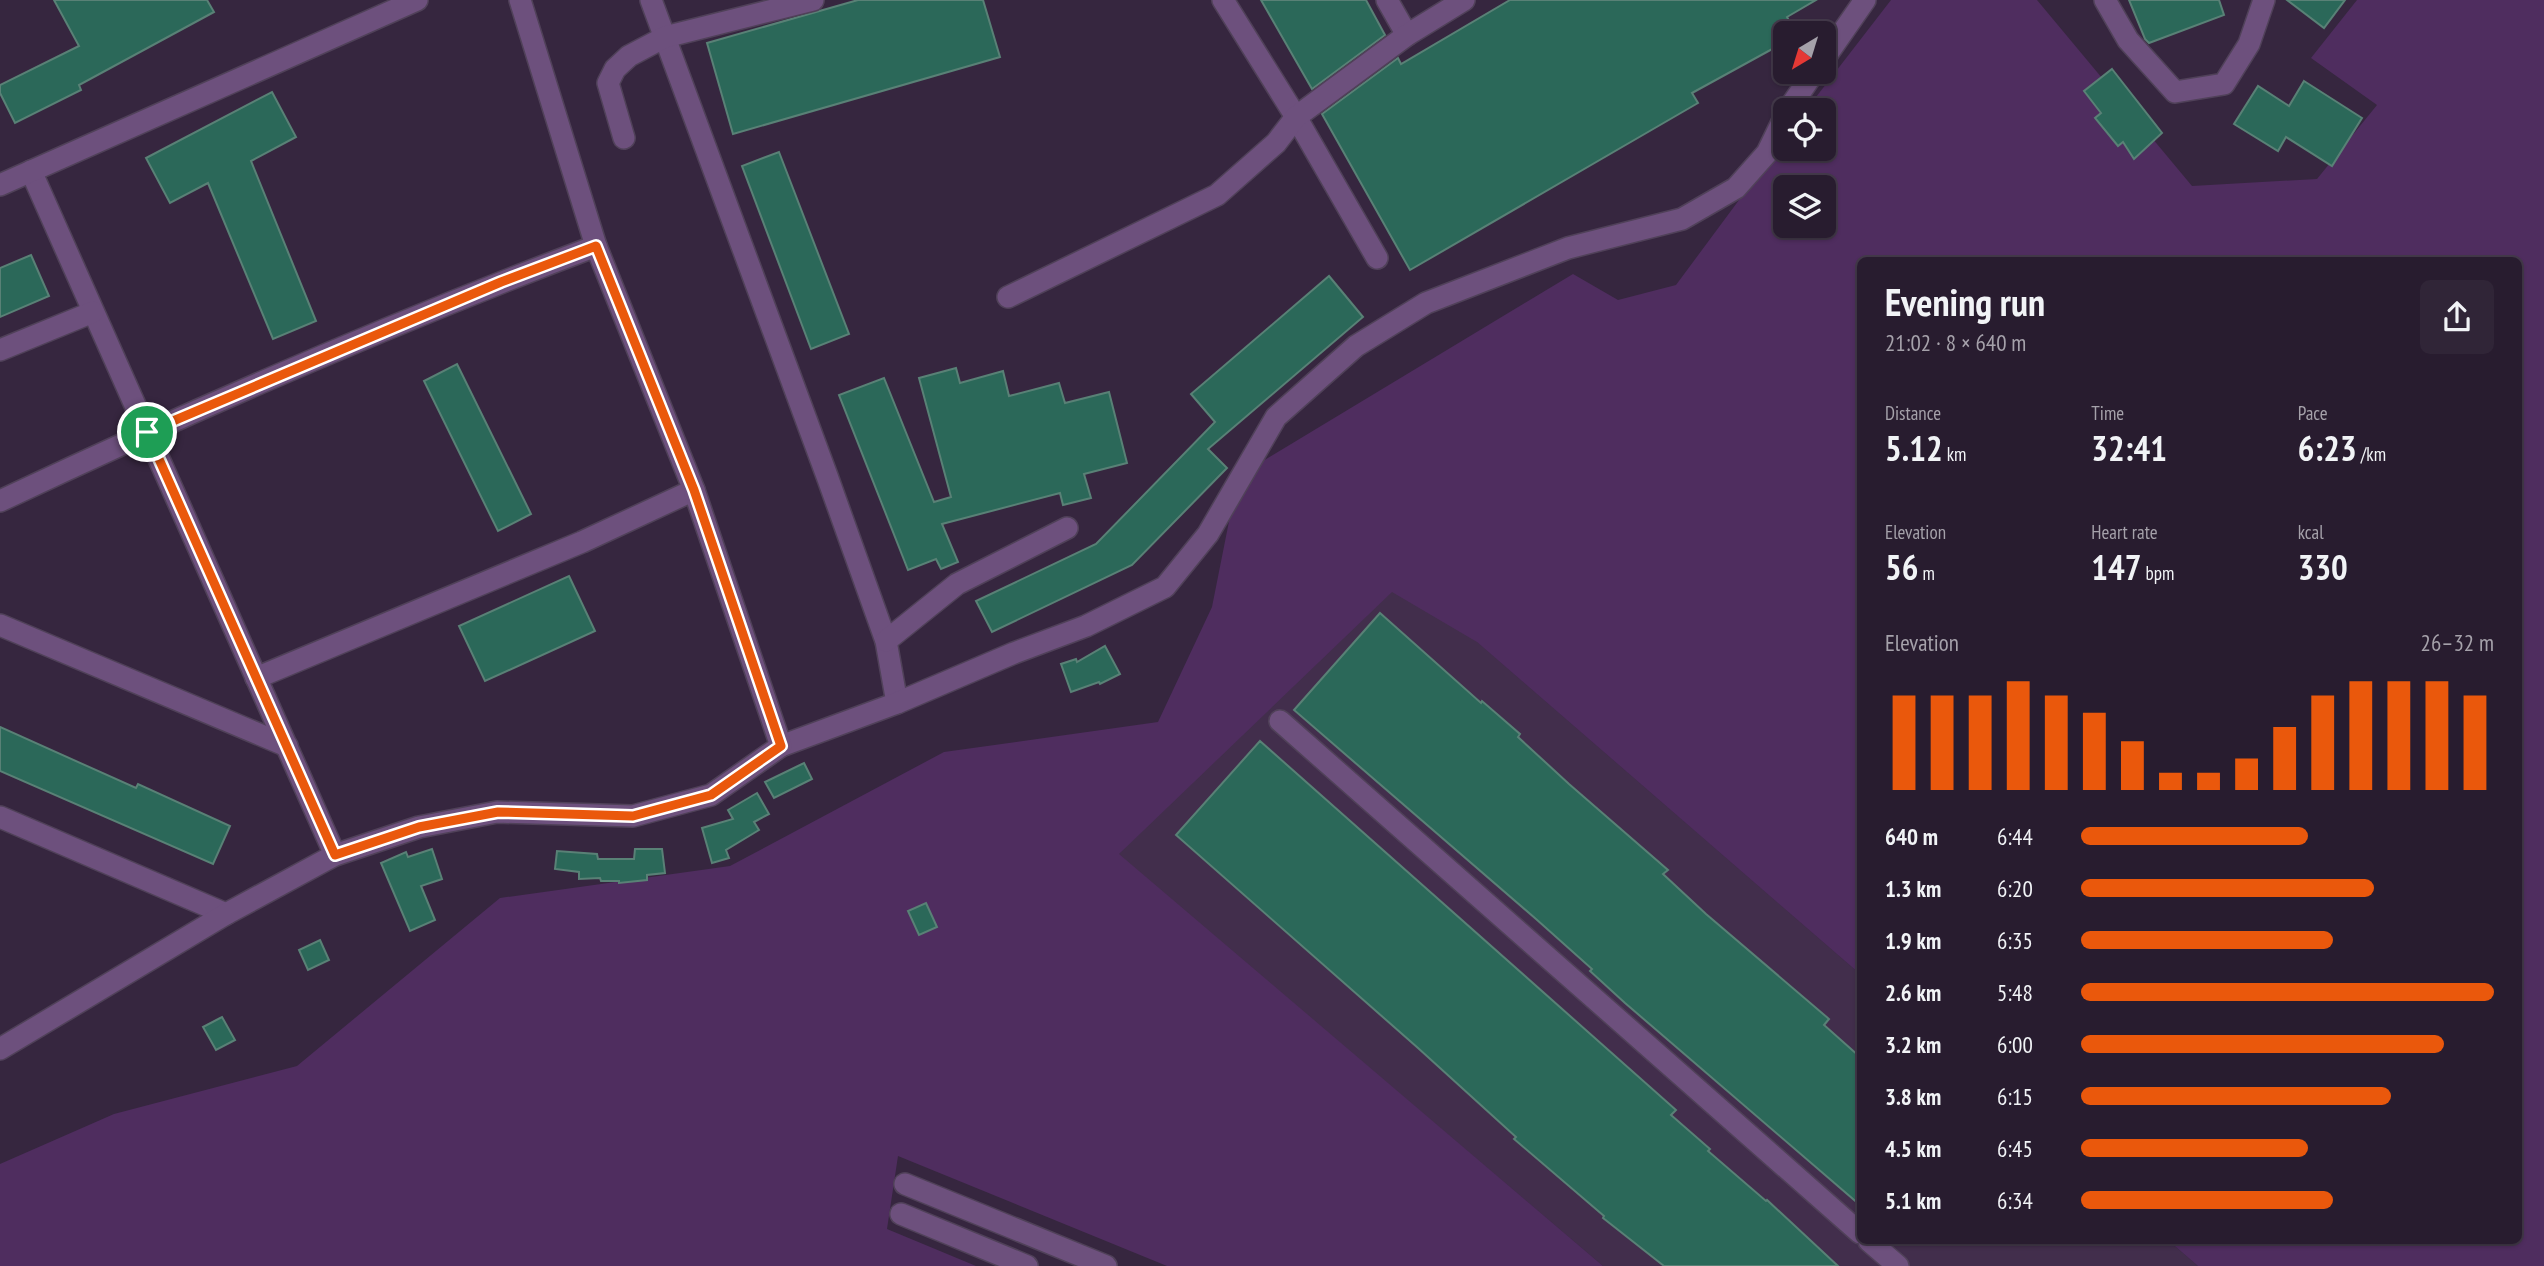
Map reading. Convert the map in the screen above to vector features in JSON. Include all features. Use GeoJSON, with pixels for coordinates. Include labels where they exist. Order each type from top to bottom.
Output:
{"type":"FeatureCollection","features":[{"type":"Feature","properties":{"kind":"street"},"geometry":{"type":"LineString","coordinates":[[0,185],[417,0]]}},
{"type":"Feature","properties":{"kind":"street"},"geometry":{"type":"LineString","coordinates":[[520,0],[596,246],[694,490],[781,746]]}},
{"type":"Feature","properties":{"kind":"street"},"geometry":{"type":"LineString","coordinates":[[651,0],[886,641],[897,703]]}},
{"type":"Feature","properties":{"kind":"street"},"geometry":{"type":"LineString","coordinates":[[624,138],[608,83],[615,69],[629,56],[665,37],[813,0]]}},
{"type":"Feature","properties":{"kind":"street"},"geometry":{"type":"LineString","coordinates":[[1223,0],[1296,117],[1377,258]]}},
{"type":"Feature","properties":{"kind":"street"},"geometry":{"type":"LineString","coordinates":[[1387,0],[1407,35]]}},
{"type":"Feature","properties":{"kind":"street"},"geometry":{"type":"LineString","coordinates":[[1008,297],[1217,195],[1276,143],[1296,117],[1407,35],[1464,0]]}},
{"type":"Feature","properties":{"kind":"street"},"geometry":{"type":"LineString","coordinates":[[1836,42],[1865,0]]}},
{"type":"Feature","properties":{"kind":"street"},"geometry":{"type":"LineString","coordinates":[[2105,0],[2128,40],[2175,92],[2224,84],[2249,44],[2264,0]]}},
{"type":"Feature","properties":{"kind":"street"},"geometry":{"type":"LineString","coordinates":[[0,1049],[226,914],[335,855],[419,827],[498,812],[633,816],[711,795],[781,746],[897,703],[1014,653],[1086,626],[1165,587],[1208,534],[1276,418],[1356,346],[1426,303],[1568,248],[1682,219],[1736,188],[1767,153],[1773,141]]}},
{"type":"Feature","properties":{"kind":"street"},"geometry":{"type":"LineString","coordinates":[[31,171],[335,855]]}},
{"type":"Feature","properties":{"kind":"street"},"geometry":{"type":"LineString","coordinates":[[0,501],[147,432],[501,282],[596,246]]}},
{"type":"Feature","properties":{"kind":"street"},"geometry":{"type":"LineString","coordinates":[[0,350],[93,312]]}},
{"type":"Feature","properties":{"kind":"street"},"geometry":{"type":"LineString","coordinates":[[256,678],[582,542],[694,490]]}},
{"type":"Feature","properties":{"kind":"street"},"geometry":{"type":"LineString","coordinates":[[886,641],[957,584],[1067,528]]}},
{"type":"Feature","properties":{"kind":"street"},"geometry":{"type":"LineString","coordinates":[[0,625],[286,746]]}},
{"type":"Feature","properties":{"kind":"street"},"geometry":{"type":"LineString","coordinates":[[1280,722],[1857,1230]]}},
{"type":"Feature","properties":{"kind":"street"},"geometry":{"type":"LineString","coordinates":[[0,817],[226,914]]}},
{"type":"Feature","properties":{"kind":"street"},"geometry":{"type":"LineString","coordinates":[[905,1184],[1106,1266]]}},
{"type":"Feature","properties":{"kind":"street"},"geometry":{"type":"LineString","coordinates":[[901,1214],[1027,1266]]}},
{"type":"Feature","properties":{"kind":"street"},"geometry":{"type":"LineString","coordinates":[[1872,1244],[1898,1266]]}},
{"type":"Feature","properties":{"kind":"shaded area"},"geometry":{"type":"Polygon","coordinates":[[[1891,0],[2037,0],[2192,186],[2317,179],[2377,105],[2311,58],[2357,0],[2544,0],[2544,1266],[2198,1266],[2172,1244],[2522,1244],[2522,257],[1857,257],[1857,971],[1477,642],[1392,592],[1119,854],[1603,1266],[1167,1266],[898,1156],[887,1229],[976,1266],[0,1266],[0,1164],[114,1114],[297,1066],[500,898],[730,866],[944,752],[1158,722],[1212,607],[1238,476],[1573,274],[1618,300],[1676,285],[1773,154],[1773,161],[1836,161],[1836,98],[1815,98],[1826,84],[1836,84],[1836,71],[1891,0]]]}},
{"type":"Feature","properties":{"kind":"shaded area"},"geometry":{"type":"Polygon","coordinates":[[[1384,561],[1857,971],[1857,1244],[2172,1244],[2198,1266],[1603,1266],[1118,855],[1384,561]]]}},
{"type":"Feature","properties":{"kind":"building"},"geometry":{"type":"Polygon","coordinates":[[[54,0],[207,0],[214,12],[79,85],[81,90],[15,123],[0,93],[0,85],[79,46],[54,0]]]}},
{"type":"Feature","properties":{"kind":"building"},"geometry":{"type":"Polygon","coordinates":[[[858,0],[983,0],[1000,57],[733,134],[707,43],[858,0]]]}},
{"type":"Feature","properties":{"kind":"building"},"geometry":{"type":"Polygon","coordinates":[[[1261,0],[1366,0],[1385,35],[1312,89],[1261,0]]]}},
{"type":"Feature","properties":{"kind":"building"},"geometry":{"type":"Polygon","coordinates":[[[1510,0],[1816,0],[1787,17],[1789,21],[1773,21],[1773,49],[1692,93],[1698,103],[1410,270],[1322,114],[1398,58],[1401,64],[1510,0]]]}},
{"type":"Feature","properties":{"kind":"building"},"geometry":{"type":"Polygon","coordinates":[[[2129,0],[2219,0],[2224,15],[2149,43],[2129,0]]]}},
{"type":"Feature","properties":{"kind":"building"},"geometry":{"type":"Polygon","coordinates":[[[2287,0],[2345,0],[2324,28],[2287,0]]]}},
{"type":"Feature","properties":{"kind":"building"},"geometry":{"type":"Polygon","coordinates":[[[2112,69],[2162,133],[2134,159],[2123,142],[2118,146],[2095,118],[2101,113],[2084,91],[2112,69]]]}},
{"type":"Feature","properties":{"kind":"building"},"geometry":{"type":"Polygon","coordinates":[[[2304,81],[2362,118],[2332,166],[2286,137],[2278,151],[2234,124],[2258,86],[2289,106],[2304,81]]]}},
{"type":"Feature","properties":{"kind":"building"},"geometry":{"type":"Polygon","coordinates":[[[272,92],[296,137],[251,161],[316,321],[273,339],[208,183],[170,203],[146,158],[272,92]]]}},
{"type":"Feature","properties":{"kind":"building"},"geometry":{"type":"Polygon","coordinates":[[[779,152],[849,334],[811,349],[742,166],[779,152]]]}},
{"type":"Feature","properties":{"kind":"building"},"geometry":{"type":"Polygon","coordinates":[[[31,255],[49,296],[0,317],[0,268],[31,255]]]}},
{"type":"Feature","properties":{"kind":"building"},"geometry":{"type":"Polygon","coordinates":[[[1329,276],[1363,317],[1208,449],[1227,468],[1132,565],[992,632],[976,601],[1096,544],[1215,422],[1191,394],[1329,276]]]}},
{"type":"Feature","properties":{"kind":"building"},"geometry":{"type":"Polygon","coordinates":[[[457,364],[531,514],[498,531],[424,381],[457,364]]]}},
{"type":"Feature","properties":{"kind":"building"},"geometry":{"type":"Polygon","coordinates":[[[956,368],[960,383],[1003,371],[1009,396],[1059,383],[1065,403],[1109,392],[1127,463],[1084,474],[1091,498],[1063,505],[1060,493],[942,524],[958,562],[941,569],[936,559],[908,570],[839,395],[884,378],[934,502],[951,497],[919,378],[956,368]]]}},
{"type":"Feature","properties":{"kind":"building"},"geometry":{"type":"Polygon","coordinates":[[[569,576],[595,631],[485,681],[459,626],[569,576]]]}},
{"type":"Feature","properties":{"kind":"building"},"geometry":{"type":"Polygon","coordinates":[[[1380,613],[1520,734],[1518,737],[1569,784],[1668,870],[1663,874],[1706,914],[1829,1019],[1824,1025],[1857,1054],[1857,1202],[1625,1003],[1536,919],[1294,710],[1380,613]]]}},
{"type":"Feature","properties":{"kind":"building"},"geometry":{"type":"Polygon","coordinates":[[[1105,646],[1120,674],[1100,684],[1099,682],[1071,692],[1061,664],[1076,659],[1077,662],[1105,646]]]}},
{"type":"Feature","properties":{"kind":"building"},"geometry":{"type":"Polygon","coordinates":[[[0,727],[136,788],[138,784],[230,826],[213,864],[0,771],[0,727]]]}},
{"type":"Feature","properties":{"kind":"building"},"geometry":{"type":"Polygon","coordinates":[[[1260,741],[1676,1110],[1671,1115],[1710,1149],[1708,1151],[1767,1200],[1838,1266],[1664,1266],[1603,1218],[1604,1216],[1514,1139],[1516,1137],[1418,1048],[1176,835],[1260,741]]]}},
{"type":"Feature","properties":{"kind":"building"},"geometry":{"type":"Polygon","coordinates":[[[804,763],[812,779],[774,798],[765,782],[804,763]]]}},
{"type":"Feature","properties":{"kind":"building"},"geometry":{"type":"Polygon","coordinates":[[[757,793],[769,814],[754,822],[759,830],[726,850],[729,858],[712,863],[702,828],[733,819],[728,810],[757,793]]]}},
{"type":"Feature","properties":{"kind":"building"},"geometry":{"type":"Polygon","coordinates":[[[432,849],[442,879],[421,886],[435,920],[410,931],[381,863],[406,852],[408,857],[432,849]]]}},
{"type":"Feature","properties":{"kind":"building"},"geometry":{"type":"Polygon","coordinates":[[[635,849],[662,849],[665,873],[647,875],[647,880],[619,883],[601,881],[600,878],[579,879],[579,872],[555,869],[557,851],[597,854],[598,859],[634,859],[635,849]]]}},
{"type":"Feature","properties":{"kind":"building"},"geometry":{"type":"Polygon","coordinates":[[[926,903],[937,927],[919,935],[908,911],[926,903]]]}},
{"type":"Feature","properties":{"kind":"building"},"geometry":{"type":"Polygon","coordinates":[[[320,940],[329,960],[308,970],[299,950],[320,940]]]}},
{"type":"Feature","properties":{"kind":"building"},"geometry":{"type":"Polygon","coordinates":[[[222,1017],[235,1040],[216,1050],[203,1027],[222,1017]]]}},
{"type":"Feature","properties":{"kind":"route"},"geometry":{"type":"LineString","coordinates":[[596,246],[694,490],[781,746],[711,795],[633,816],[498,812],[419,827],[335,855],[147,432],[501,282],[596,246]]}}]}
